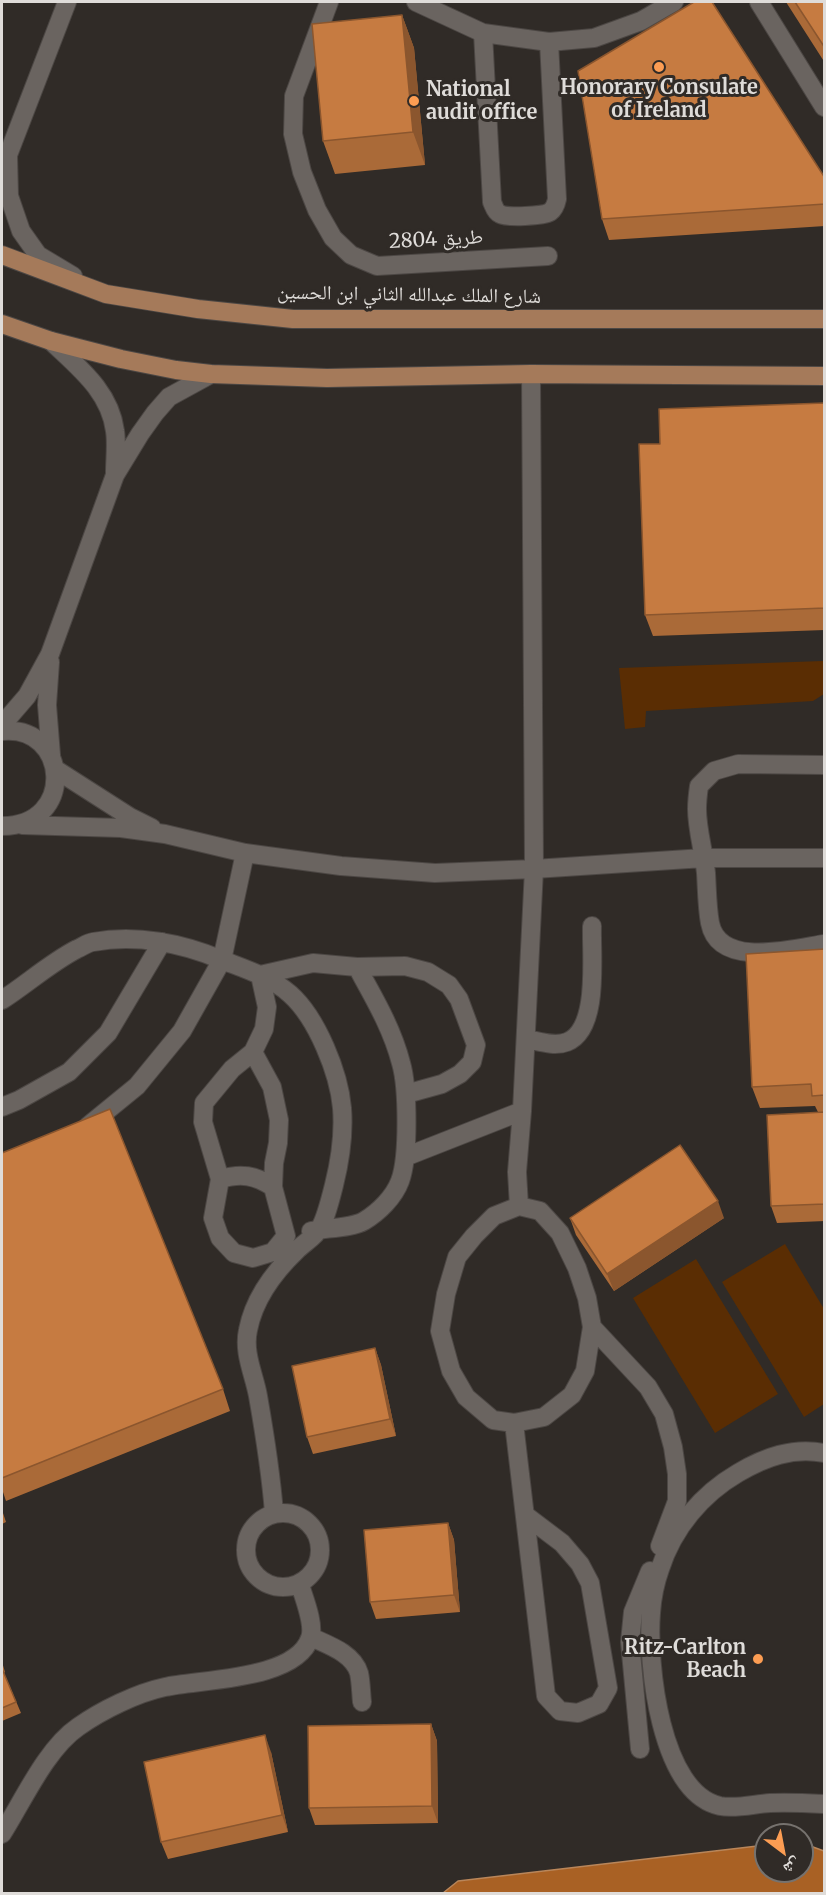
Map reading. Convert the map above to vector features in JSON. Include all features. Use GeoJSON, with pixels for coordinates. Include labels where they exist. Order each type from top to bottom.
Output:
{"type":"FeatureCollection","features":[{"type":"Feature","properties":{"kind":"main road","name":"شارع الملك عبدالله الثاني ابن الحسين"},"geometry":{"type":"LineString","coordinates":[[2,255],[106,294],[198,309],[293,319],[825,319]]}},
{"type":"Feature","properties":{"kind":"main road"},"geometry":{"type":"LineString","coordinates":[[2,324],[51,341],[132,361],[211,374],[327,378],[531,374],[825,376]]}},
{"type":"Feature","properties":{"kind":"street"},"geometry":{"type":"LineString","coordinates":[[67,2],[5,158],[9,196],[21,231],[38,255],[106,294]]}},
{"type":"Feature","properties":{"kind":"street","name":"طريق 2804"},"geometry":{"type":"LineString","coordinates":[[329,2],[294,96],[293,135],[302,172],[317,210],[333,238],[351,255],[377,266],[548,256]]}},
{"type":"Feature","properties":{"kind":"street"},"geometry":{"type":"LineString","coordinates":[[416,2],[483,33],[549,42],[602,36],[641,21],[675,2]]}},
{"type":"Feature","properties":{"kind":"street"},"geometry":{"type":"LineString","coordinates":[[759,2],[825,107]]}},
{"type":"Feature","properties":{"kind":"street"},"geometry":{"type":"LineString","coordinates":[[483,33],[492,202],[500,215],[507,216],[542,215],[551,212],[556,206],[549,42]]}},
{"type":"Feature","properties":{"kind":"street"},"geometry":{"type":"LineString","coordinates":[[51,341],[86,375],[111,410],[115,432],[115,475]]}},
{"type":"Feature","properties":{"kind":"street"},"geometry":{"type":"LineString","coordinates":[[2,724],[27,696],[50,654],[115,475],[154,413],[169,397],[211,374]]}},
{"type":"Feature","properties":{"kind":"street"},"geometry":{"type":"LineString","coordinates":[[519,1206],[517,1172],[534,869],[531,374]]}},
{"type":"Feature","properties":{"kind":"street"},"geometry":{"type":"LineString","coordinates":[[22,825],[37,816],[49,803],[55,786],[47,705],[50,654]]}},
{"type":"Feature","properties":{"kind":"street"},"geometry":{"type":"LineString","coordinates":[[2,731],[11,730],[27,734],[41,743],[53,762],[130,816],[165,834]]}},
{"type":"Feature","properties":{"kind":"street"},"geometry":{"type":"LineString","coordinates":[[825,765],[738,764],[714,771],[699,786],[697,809],[710,924],[717,940],[731,949],[744,952],[772,952],[825,944]]}},
{"type":"Feature","properties":{"kind":"street"},"geometry":{"type":"LineString","coordinates":[[2,827],[22,825],[121,828],[165,834],[245,853],[341,866],[435,873],[704,858],[825,858]]}},
{"type":"Feature","properties":{"kind":"street"},"geometry":{"type":"LineString","coordinates":[[79,1133],[137,1086],[182,1031],[222,960],[245,853]]}},
{"type":"Feature","properties":{"kind":"street"},"geometry":{"type":"LineString","coordinates":[[526,1039],[556,1045],[568,1042],[579,1033],[587,1019],[591,1001],[592,926]]}},
{"type":"Feature","properties":{"kind":"street"},"geometry":{"type":"LineString","coordinates":[[2,1000],[58,959],[91,942],[128,938],[162,942],[203,952],[260,975],[291,994],[313,1022],[333,1065],[342,1108],[341,1143],[334,1185],[320,1229],[295,1251],[272,1279],[256,1303],[247,1331],[247,1354],[257,1389],[271,1466],[274,1513]]}},
{"type":"Feature","properties":{"kind":"street"},"geometry":{"type":"LineString","coordinates":[[2,1107],[69,1072],[108,1034],[162,942]]}},
{"type":"Feature","properties":{"kind":"street"},"geometry":{"type":"LineString","coordinates":[[260,975],[313,963],[357,967],[405,966],[428,972],[449,985],[459,999],[476,1045],[472,1062],[460,1074],[442,1084],[406,1094]]}},
{"type":"Feature","properties":{"kind":"street"},"geometry":{"type":"LineString","coordinates":[[260,975],[267,1007],[264,1029],[253,1052],[232,1069],[204,1103],[203,1122],[220,1179],[213,1218],[220,1238],[234,1253],[254,1258],[273,1252],[285,1236],[362,1222],[382,1209],[400,1181],[405,1157],[406,1094],[401,1064],[384,1016],[357,967]]}},
{"type":"Feature","properties":{"kind":"street"},"geometry":{"type":"LineString","coordinates":[[253,1052],[272,1087],[279,1120],[273,1187],[285,1236]]}},
{"type":"Feature","properties":{"kind":"street"},"geometry":{"type":"LineString","coordinates":[[405,1157],[522,1111]]}},
{"type":"Feature","properties":{"kind":"street"},"geometry":{"type":"LineString","coordinates":[[220,1179],[241,1175],[253,1176],[273,1187]]}},
{"type":"Feature","properties":{"kind":"street"},"geometry":{"type":"LineString","coordinates":[[519,1206],[540,1211],[560,1233],[577,1268],[587,1298],[592,1327],[585,1371],[572,1395],[544,1417],[514,1423],[493,1420],[466,1397],[452,1371],[440,1331],[446,1294],[457,1257],[494,1216],[519,1206]]}},
{"type":"Feature","properties":{"kind":"street"},"geometry":{"type":"LineString","coordinates":[[592,1327],[648,1388],[664,1414],[684,1506],[659,1569],[651,1615],[654,1683],[663,1732],[672,1758],[686,1782],[703,1798],[720,1806],[770,1803],[825,1804]]}},
{"type":"Feature","properties":{"kind":"street"},"geometry":{"type":"LineString","coordinates":[[514,1423],[546,1696],[560,1711],[578,1713],[599,1704],[609,1688],[590,1583],[580,1564],[562,1544],[525,1515]]}},
{"type":"Feature","properties":{"kind":"street"},"geometry":{"type":"LineString","coordinates":[[640,1749],[630,1642],[633,1612],[684,1506],[755,1463],[777,1454],[799,1451],[825,1453]]}},
{"type":"Feature","properties":{"kind":"street"},"geometry":{"type":"LineString","coordinates":[[274,1513],[296,1515],[314,1527],[321,1548],[316,1569],[300,1585],[282,1588],[265,1584],[251,1572],[245,1555],[247,1537],[258,1522],[274,1513]]}},
{"type":"Feature","properties":{"kind":"street"},"geometry":{"type":"LineString","coordinates":[[2,1834],[49,1757],[77,1728],[119,1704],[164,1687],[240,1676],[275,1668],[298,1656],[311,1637],[310,1619],[300,1585]]}},
{"type":"Feature","properties":{"kind":"street"},"geometry":{"type":"LineString","coordinates":[[311,1637],[335,1647],[349,1657],[358,1671],[363,1702]]}},
{"type":"Feature","properties":{"kind":"street"},"geometry":{"type":"LineString","coordinates":[[636,1711],[658,1706]]}},
{"type":"Feature","properties":{"kind":"shaded area"},"geometry":{"type":"Polygon","coordinates":[[[823,661],[824,694],[813,701],[646,711],[645,727],[625,729],[619,668],[823,661]]]}},
{"type":"Feature","properties":{"kind":"shaded area"},"geometry":{"type":"Polygon","coordinates":[[[785,1244],[824,1309],[824,1404],[804,1417],[722,1282],[785,1244]]]}},
{"type":"Feature","properties":{"kind":"shaded area"},"geometry":{"type":"Polygon","coordinates":[[[696,1259],[778,1394],[715,1433],[633,1298],[696,1259]]]}},
{"type":"Feature","properties":{"kind":"shaded area"},"geometry":{"type":"Polygon","coordinates":[[[754,1846],[754,1883],[814,1883],[814,1847],[824,1851],[824,1893],[443,1893],[458,1881],[754,1846]]]}},
{"type":"Feature","properties":{"kind":"building"},"geometry":{"type":"Polygon","coordinates":[[[694,2],[712,2],[825,178],[825,204],[602,219],[578,71],[694,2]]]}},
{"type":"Feature","properties":{"kind":"building"},"geometry":{"type":"Polygon","coordinates":[[[795,2],[825,2],[825,48],[795,2]]]}},
{"type":"Feature","properties":{"kind":"building"},"geometry":{"type":"Polygon","coordinates":[[[402,15],[413,132],[323,141],[312,24],[402,15]]]}},
{"type":"Feature","properties":{"kind":"building"},"geometry":{"type":"Polygon","coordinates":[[[825,403],[825,608],[645,615],[639,444],[660,444],[659,409],[825,403]]]}},
{"type":"Feature","properties":{"kind":"building"},"geometry":{"type":"Polygon","coordinates":[[[825,949],[825,1095],[812,1096],[811,1084],[752,1087],[746,954],[825,949]]]}},
{"type":"Feature","properties":{"kind":"building"},"geometry":{"type":"Polygon","coordinates":[[[110,1109],[223,1389],[2,1478],[2,1153],[110,1109]]]}},
{"type":"Feature","properties":{"kind":"building"},"geometry":{"type":"Polygon","coordinates":[[[825,1112],[825,1204],[771,1206],[767,1115],[825,1112]]]}},
{"type":"Feature","properties":{"kind":"building"},"geometry":{"type":"Polygon","coordinates":[[[680,1145],[718,1201],[607,1274],[570,1218],[680,1145]]]}},
{"type":"Feature","properties":{"kind":"building"},"geometry":{"type":"Polygon","coordinates":[[[375,1348],[390,1419],[307,1437],[292,1366],[375,1348]]]}},
{"type":"Feature","properties":{"kind":"building"},"geometry":{"type":"Polygon","coordinates":[[[448,1523],[454,1595],[370,1602],[364,1530],[448,1523]]]}},
{"type":"Feature","properties":{"kind":"building"},"geometry":{"type":"Polygon","coordinates":[[[2,1671],[16,1702],[2,1708],[2,1671]]]}},
{"type":"Feature","properties":{"kind":"building"},"geometry":{"type":"Polygon","coordinates":[[[431,1724],[432,1806],[309,1808],[308,1726],[431,1724]]]}},
{"type":"Feature","properties":{"kind":"building"},"geometry":{"type":"Polygon","coordinates":[[[265,1735],[282,1815],[161,1842],[144,1762],[265,1735]]]}},
{"type":"Feature","properties":{"kind":"place","name":"Honorary Consulate of Ireland"},"geometry":{"type":"Point","coordinates":[659,67]}},
{"type":"Feature","properties":{"kind":"place","name":"National audit office"},"geometry":{"type":"Point","coordinates":[414,101]}},
{"type":"Feature","properties":{"kind":"place","name":"Ritz-Carlton Beach"},"geometry":{"type":"Point","coordinates":[758,1659]}}]}
